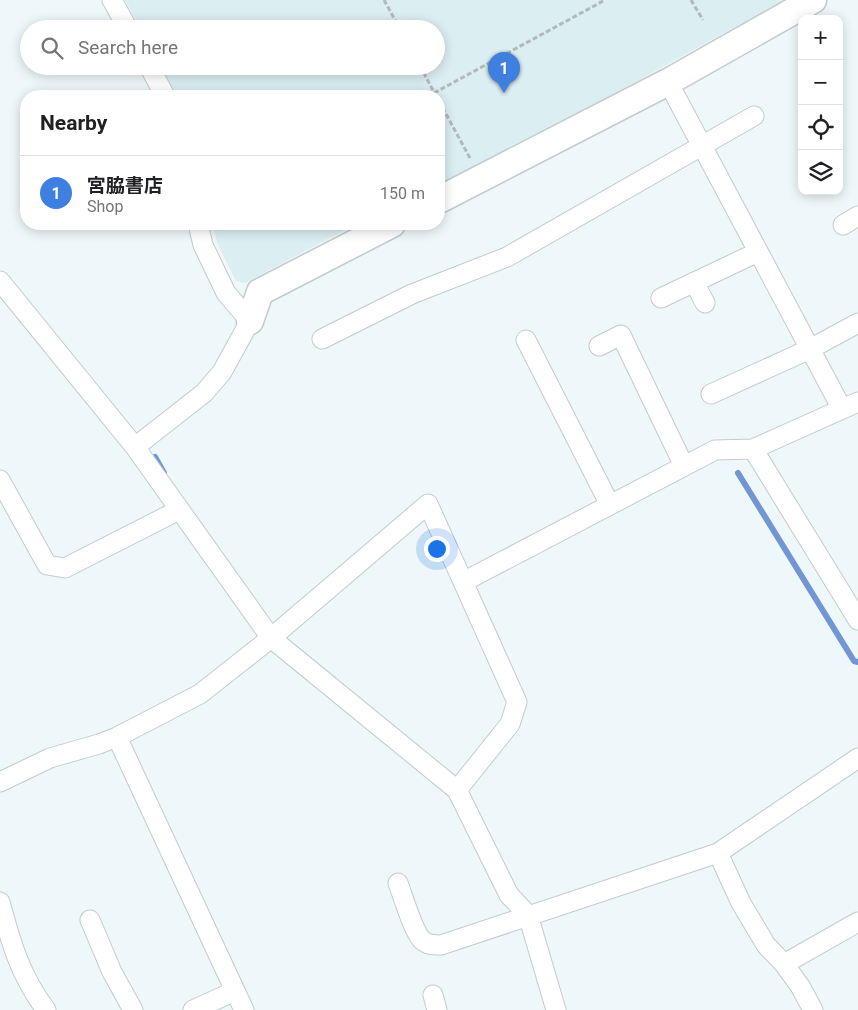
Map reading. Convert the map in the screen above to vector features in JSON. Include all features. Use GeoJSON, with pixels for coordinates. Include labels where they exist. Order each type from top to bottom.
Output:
{"type":"FeatureCollection","features":[{"type":"Feature","properties":{"kind":"street"},"geometry":{"type":"LineString","coordinates":[[112,0],[123,20]]}},
{"type":"Feature","properties":{"kind":"street"},"geometry":{"type":"LineString","coordinates":[[445,197],[668,82],[812,0]]}},
{"type":"Feature","properties":{"kind":"street"},"geometry":{"type":"LineString","coordinates":[[154,75],[162,90]]}},
{"type":"Feature","properties":{"kind":"street"},"geometry":{"type":"LineString","coordinates":[[463,582],[715,450],[753,449],[850,405],[810,349],[668,82]]}},
{"type":"Feature","properties":{"kind":"street"},"geometry":{"type":"LineString","coordinates":[[322,339],[412,294],[507,257],[754,116]]}},
{"type":"Feature","properties":{"kind":"street"},"geometry":{"type":"LineString","coordinates":[[199,230],[203,245],[226,292],[250,321]]}},
{"type":"Feature","properties":{"kind":"street"},"geometry":{"type":"LineString","coordinates":[[135,447],[204,393],[222,372],[250,321],[260,292],[380,230]]}},
{"type":"Feature","properties":{"kind":"street"},"geometry":{"type":"LineString","coordinates":[[661,298],[758,252]]}},
{"type":"Feature","properties":{"kind":"street"},"geometry":{"type":"LineString","coordinates":[[0,282],[135,447],[271,638],[457,790],[509,895],[528,916],[556,1010]]}},
{"type":"Feature","properties":{"kind":"street"},"geometry":{"type":"LineString","coordinates":[[694,282],[705,303]]}},
{"type":"Feature","properties":{"kind":"street"},"geometry":{"type":"LineString","coordinates":[[711,394],[810,349],[858,323]]}},
{"type":"Feature","properties":{"kind":"street"},"geometry":{"type":"LineString","coordinates":[[599,346],[622,335],[684,466]]}},
{"type":"Feature","properties":{"kind":"street"},"geometry":{"type":"LineString","coordinates":[[526,340],[610,505]]}},
{"type":"Feature","properties":{"kind":"street"},"geometry":{"type":"LineString","coordinates":[[753,449],[858,620]]}},
{"type":"Feature","properties":{"kind":"street"},"geometry":{"type":"LineString","coordinates":[[0,480],[47,565],[65,568],[179,510]]}},
{"type":"Feature","properties":{"kind":"street"},"geometry":{"type":"LineString","coordinates":[[0,782],[50,758],[117,737],[200,694],[271,638],[428,504],[517,702],[510,724],[457,790]]}},
{"type":"Feature","properties":{"kind":"street"},"geometry":{"type":"LineString","coordinates":[[117,737],[244,1010]]}},
{"type":"Feature","properties":{"kind":"street"},"geometry":{"type":"LineString","coordinates":[[398,883],[414,926],[422,940],[431,946],[441,946],[718,853],[858,758]]}},
{"type":"Feature","properties":{"kind":"street"},"geometry":{"type":"LineString","coordinates":[[718,853],[746,912],[766,945],[784,964],[800,986],[813,1010]]}},
{"type":"Feature","properties":{"kind":"street"},"geometry":{"type":"LineString","coordinates":[[0,902],[11,945],[32,990],[46,1010]]}},
{"type":"Feature","properties":{"kind":"street"},"geometry":{"type":"LineString","coordinates":[[90,920],[112,972],[133,1010]]}},
{"type":"Feature","properties":{"kind":"street"},"geometry":{"type":"LineString","coordinates":[[784,964],[858,922]]}},
{"type":"Feature","properties":{"kind":"street"},"geometry":{"type":"LineString","coordinates":[[193,1010],[236,990]]}},
{"type":"Feature","properties":{"kind":"path"},"geometry":{"type":"LineString","coordinates":[[384,0],[395,20]]}},
{"type":"Feature","properties":{"kind":"path"},"geometry":{"type":"LineString","coordinates":[[444,90],[605,0]]}},
{"type":"Feature","properties":{"kind":"path"},"geometry":{"type":"LineString","coordinates":[[691,0],[703,20]]}},
{"type":"Feature","properties":{"kind":"path"},"geometry":{"type":"LineString","coordinates":[[425,75],[432,90]]}},
{"type":"Feature","properties":{"kind":"path"},"geometry":{"type":"LineString","coordinates":[[445,112],[480,178]]}},
{"type":"Feature","properties":{"kind":"shaded area"},"geometry":{"type":"Polygon","coordinates":[[[125,0],[784,0],[488,163],[445,183],[445,90],[172,90],[164,75],[445,75],[445,20],[136,20],[125,0]]]}},
{"type":"Feature","properties":{"kind":"shaded area"},"geometry":{"type":"Polygon","coordinates":[[[214,230],[345,230],[245,283],[236,281],[218,245],[214,230]]]}},
{"type":"Feature","properties":{"kind":"waterway"},"geometry":{"type":"LineString","coordinates":[[155,457],[164,473]]}},
{"type":"Feature","properties":{"kind":"waterway"},"geometry":{"type":"LineString","coordinates":[[738,473],[854,661],[858,662]]}},
{"type":"Feature","properties":{"kind":"place","name":"宮脇書店"},"geometry":{"type":"Point","coordinates":[504,93]}}]}
